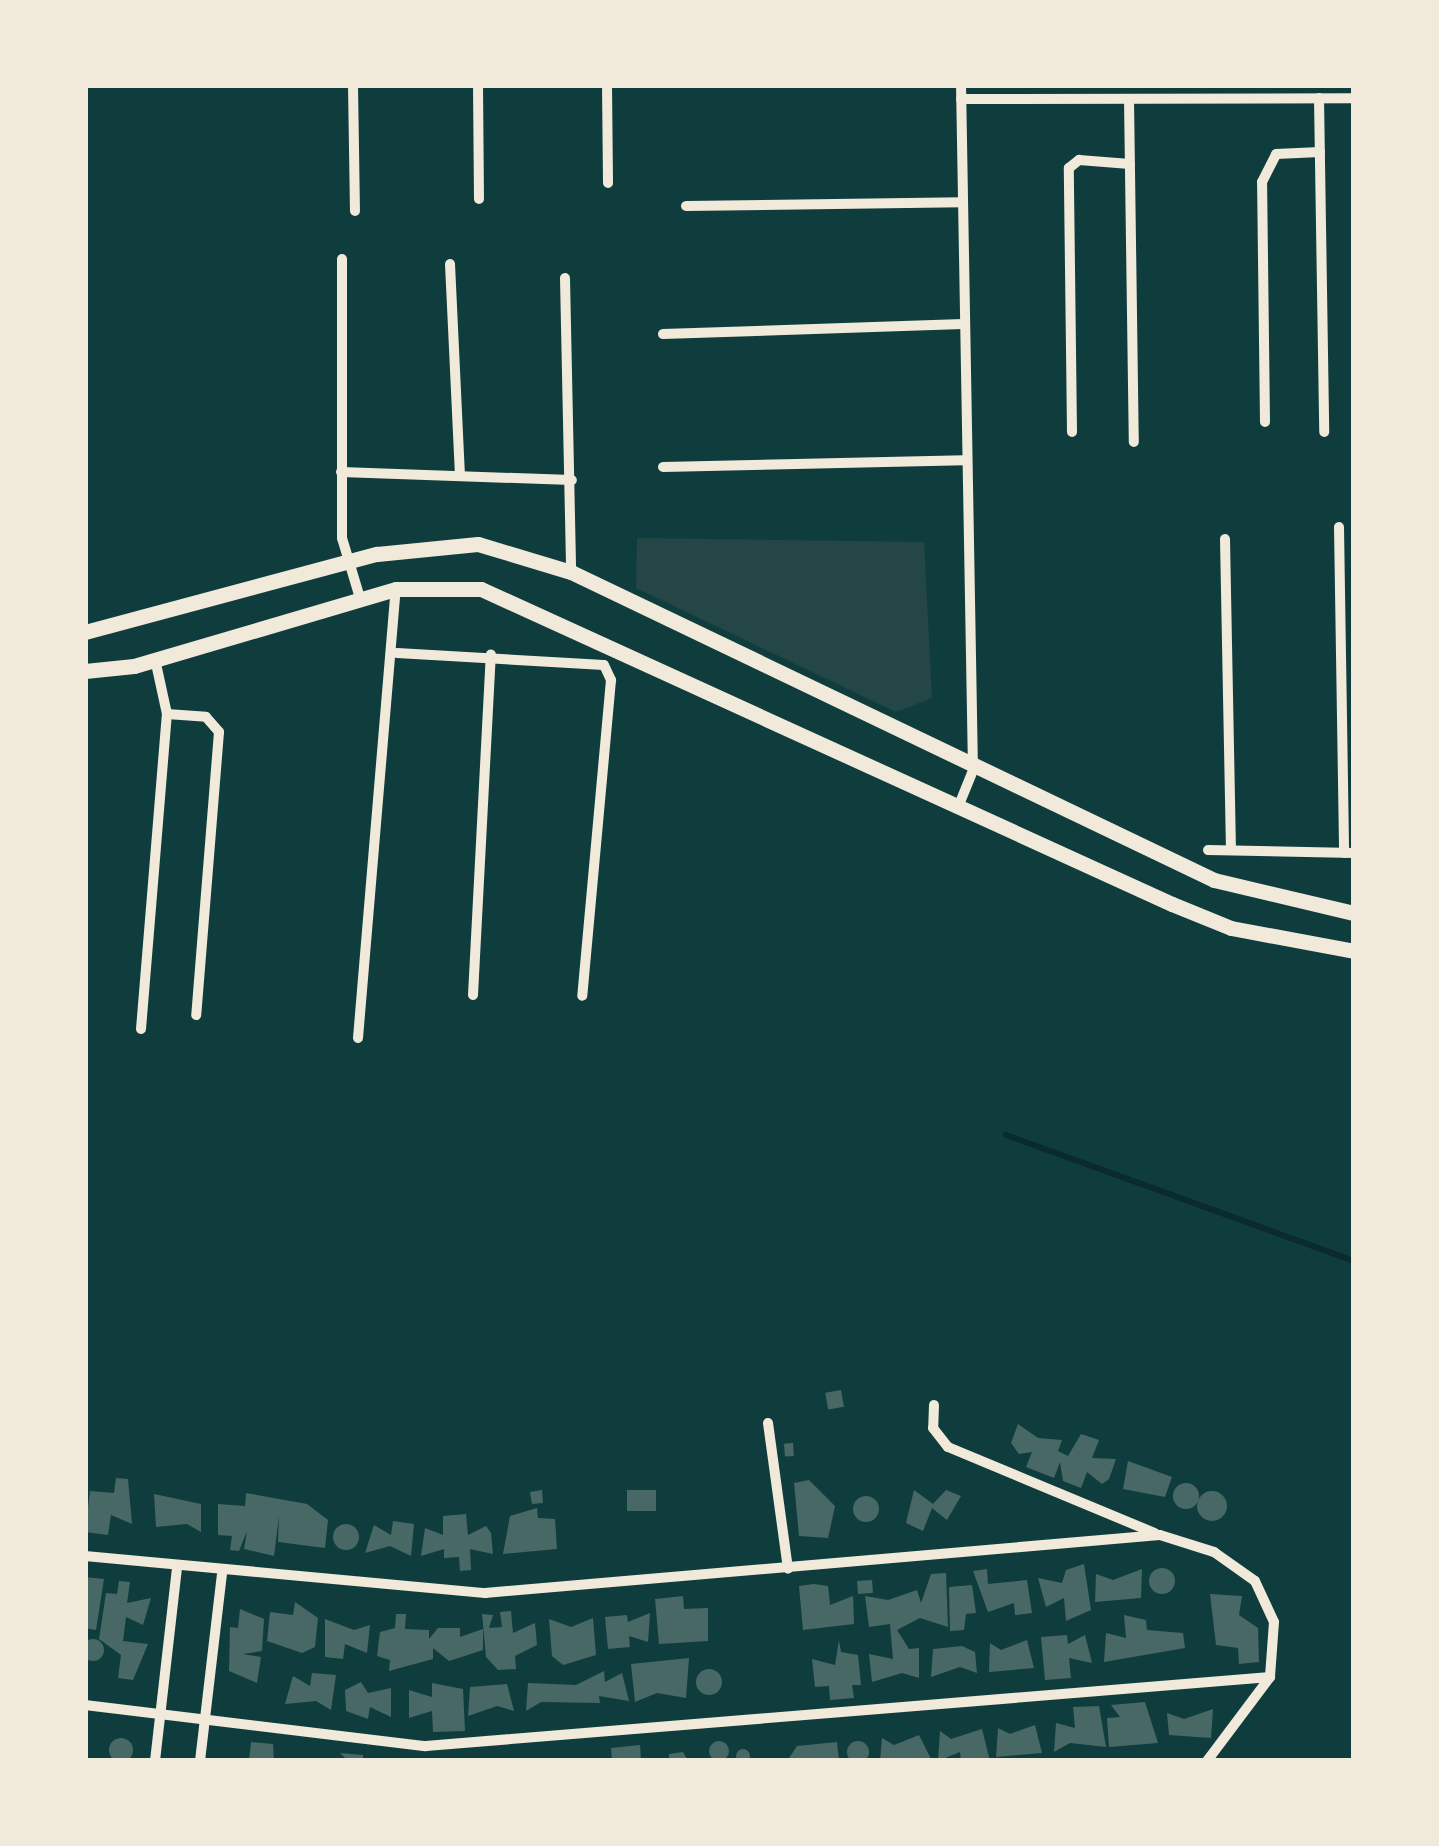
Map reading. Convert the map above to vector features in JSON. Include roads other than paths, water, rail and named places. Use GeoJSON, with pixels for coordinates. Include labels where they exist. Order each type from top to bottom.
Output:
{"type":"FeatureCollection","features":[{"type":"Feature","properties":{"kind":"street"},"geometry":{"type":"LineString","coordinates":[[353,85],[355,211]]}},
{"type":"Feature","properties":{"kind":"street"},"geometry":{"type":"LineString","coordinates":[[478,85],[479,199]]}},
{"type":"Feature","properties":{"kind":"street"},"geometry":{"type":"LineString","coordinates":[[607,85],[608,183]]}},
{"type":"Feature","properties":{"kind":"street"},"geometry":{"type":"LineString","coordinates":[[961,85],[964,460],[973,771],[961,800]]}},
{"type":"Feature","properties":{"kind":"street"},"geometry":{"type":"LineString","coordinates":[[1319,98],[1324,432]]}},
{"type":"Feature","properties":{"kind":"street"},"geometry":{"type":"LineString","coordinates":[[961,100],[1354,98]]}},
{"type":"Feature","properties":{"kind":"street"},"geometry":{"type":"LineString","coordinates":[[1129,99],[1134,442]]}},
{"type":"Feature","properties":{"kind":"street"},"geometry":{"type":"LineString","coordinates":[[1266,422],[1262,182],[1276,154],[1320,152]]}},
{"type":"Feature","properties":{"kind":"street"},"geometry":{"type":"LineString","coordinates":[[1072,432],[1069,168],[1078,160],[1130,164]]}},
{"type":"Feature","properties":{"kind":"street"},"geometry":{"type":"LineString","coordinates":[[686,206],[962,202]]}},
{"type":"Feature","properties":{"kind":"street"},"geometry":{"type":"LineString","coordinates":[[342,259],[340,472],[348,562],[360,598]]}},
{"type":"Feature","properties":{"kind":"street"},"geometry":{"type":"LineString","coordinates":[[450,264],[460,476]]}},
{"type":"Feature","properties":{"kind":"street"},"geometry":{"type":"LineString","coordinates":[[565,278],[571,572]]}},
{"type":"Feature","properties":{"kind":"street"},"geometry":{"type":"LineString","coordinates":[[664,334],[963,324]]}},
{"type":"Feature","properties":{"kind":"street"},"geometry":{"type":"LineString","coordinates":[[663,468],[964,460]]}},
{"type":"Feature","properties":{"kind":"street"},"geometry":{"type":"LineString","coordinates":[[340,472],[572,480]]}},
{"type":"Feature","properties":{"kind":"street"},"geometry":{"type":"LineString","coordinates":[[1208,850],[1349,853],[1339,527]]}},
{"type":"Feature","properties":{"kind":"street"},"geometry":{"type":"LineString","coordinates":[[1225,539],[1232,850]]}},
{"type":"Feature","properties":{"kind":"street"},"geometry":{"type":"LineString","coordinates":[[85,632],[348,562],[478,544],[571,572],[973,771],[1214,880],[1354,914]]}},
{"type":"Feature","properties":{"kind":"street"},"geometry":{"type":"LineString","coordinates":[[358,1038],[397,654],[396,589]]}},
{"type":"Feature","properties":{"kind":"street"},"geometry":{"type":"LineString","coordinates":[[85,671],[155,659],[396,589],[481,589],[565,620],[1232,928],[1354,951]]}},
{"type":"Feature","properties":{"kind":"street"},"geometry":{"type":"LineString","coordinates":[[397,654],[591,658],[611,680],[582,996]]}},
{"type":"Feature","properties":{"kind":"street"},"geometry":{"type":"LineString","coordinates":[[473,994],[491,654]]}},
{"type":"Feature","properties":{"kind":"street"},"geometry":{"type":"LineString","coordinates":[[141,1030],[166,714],[155,659]]}},
{"type":"Feature","properties":{"kind":"street"},"geometry":{"type":"LineString","coordinates":[[166,714],[206,717],[218,732],[196,1014]]}},
{"type":"Feature","properties":{"kind":"street"},"geometry":{"type":"LineString","coordinates":[[934,1406],[932,1428],[948,1447],[1160,1535],[1214,1552],[1255,1581],[1274,1622],[1270,1677],[1207,1761]]}},
{"type":"Feature","properties":{"kind":"street"},"geometry":{"type":"LineString","coordinates":[[768,1422],[788,1569]]}},
{"type":"Feature","properties":{"kind":"street"},"geometry":{"type":"LineString","coordinates":[[85,1556],[222,1574],[485,1593],[1160,1535]]}},
{"type":"Feature","properties":{"kind":"street"},"geometry":{"type":"LineString","coordinates":[[155,1761],[177,1568]]}},
{"type":"Feature","properties":{"kind":"street"},"geometry":{"type":"LineString","coordinates":[[200,1761],[222,1574]]}},
{"type":"Feature","properties":{"kind":"street"},"geometry":{"type":"LineString","coordinates":[[85,1705],[426,1746],[503,1744],[1270,1677]]}},
{"type":"Feature","properties":{"kind":"waterway"},"geometry":{"type":"LineString","coordinates":[[1006,1135],[1354,1261]]}}]}
